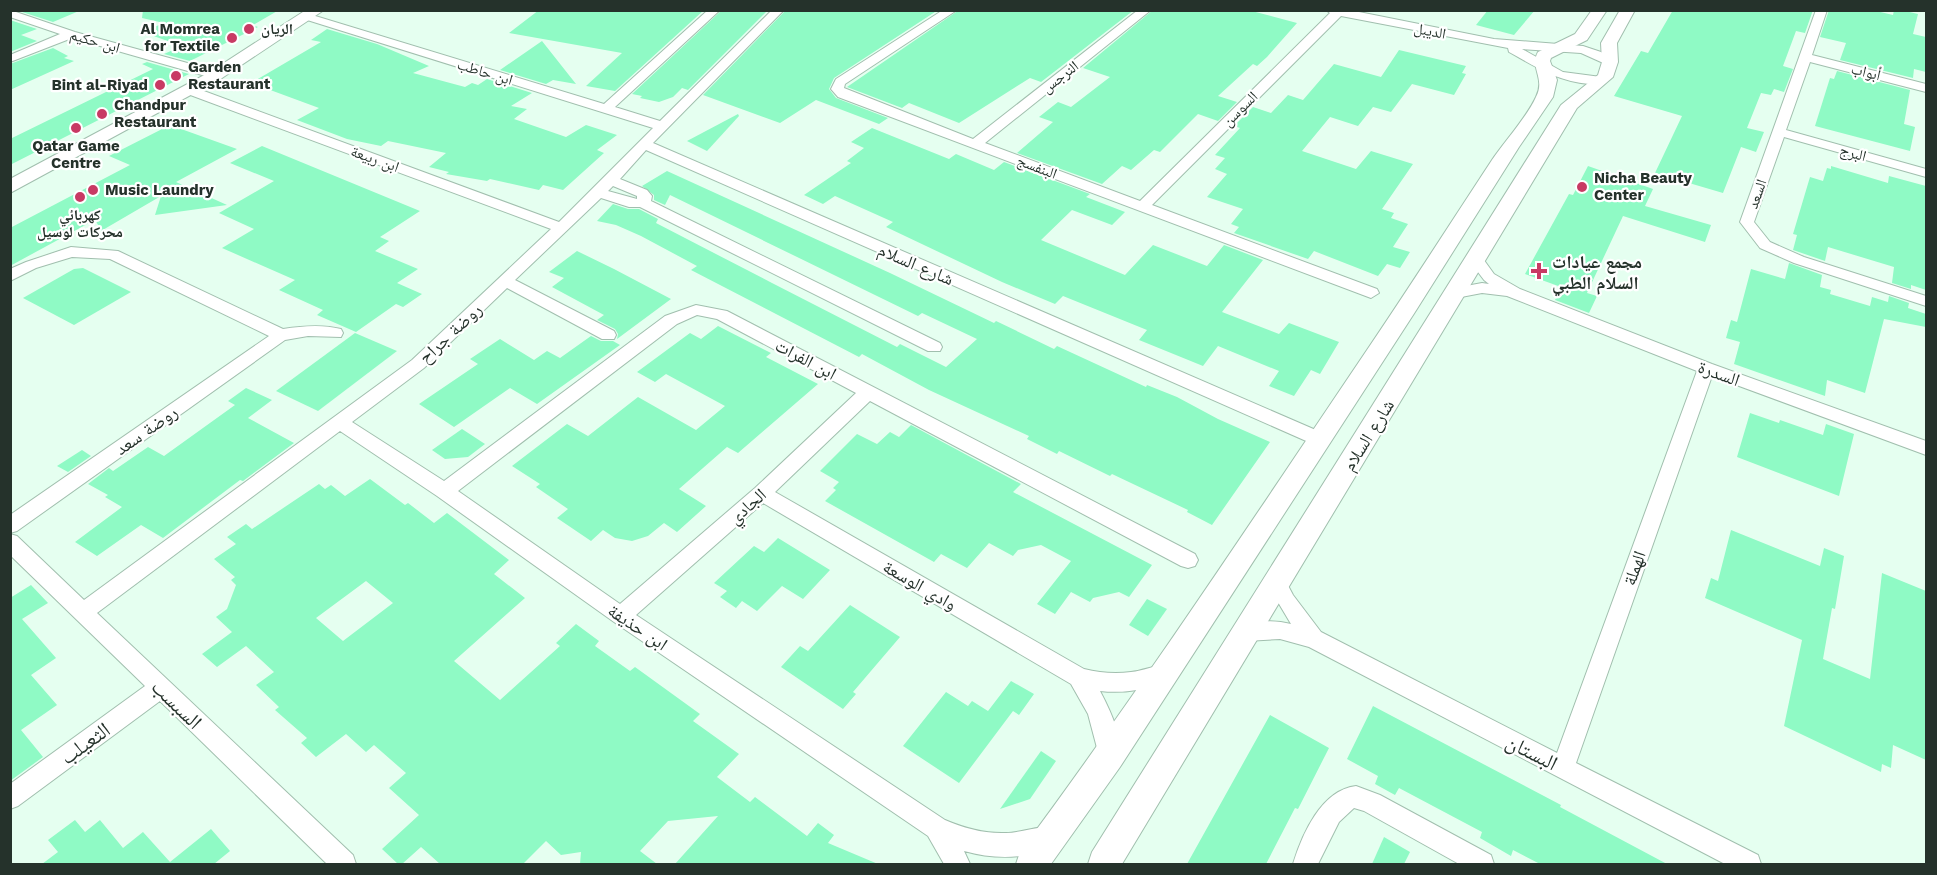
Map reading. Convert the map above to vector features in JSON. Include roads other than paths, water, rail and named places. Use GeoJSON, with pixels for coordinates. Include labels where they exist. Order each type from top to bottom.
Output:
{"type":"FeatureCollection","features":[{"type":"Feature","properties":{"kind":"main road"},"geometry":{"type":"LineString","coordinates":[[1544,67],[1544,55],[1586,33],[1600,10]]}},
{"type":"Feature","properties":{"kind":"main road"},"geometry":{"type":"LineString","coordinates":[[1606,72],[1610,43],[1628,10]]}},
{"type":"Feature","properties":{"kind":"main road"},"geometry":{"type":"LineString","coordinates":[[10,187],[216,75],[312,14]]}},
{"type":"Feature","properties":{"kind":"main road","name":"شارع السلام"},"geometry":{"type":"LineString","coordinates":[[1040,851],[1109,758],[1509,146],[1545,98],[1549,80],[1544,67]]}},
{"type":"Feature","properties":{"kind":"main road","name":"شارع السلام"},"geometry":{"type":"LineString","coordinates":[[1104,864],[1570,105],[1606,72]]}},
{"type":"Feature","properties":{"kind":"street"},"geometry":{"type":"LineString","coordinates":[[606,109],[715,10]]}},
{"type":"Feature","properties":{"kind":"street","name":"روضة جراح"},"geometry":{"type":"LineString","coordinates":[[83,612],[418,364],[605,186],[779,10]]}},
{"type":"Feature","properties":{"kind":"street","name":"البنفسج"},"geometry":{"type":"LineString","coordinates":[[952,10],[840,82],[837,89],[843,94],[1371,293]]}},
{"type":"Feature","properties":{"kind":"street","name":"النرجس"},"geometry":{"type":"LineString","coordinates":[[975,144],[1146,10]]}},
{"type":"Feature","properties":{"kind":"street","name":"السعد"},"geometry":{"type":"LineString","coordinates":[[1822,10],[1747,222],[1765,245],[1799,260],[1926,301]]}},
{"type":"Feature","properties":{"kind":"street","name":"الديبل"},"geometry":{"type":"LineString","coordinates":[[1334,11],[1494,44],[1585,50],[1606,72]]}},
{"type":"Feature","properties":{"kind":"street","name":"السوسن"},"geometry":{"type":"LineString","coordinates":[[1142,207],[1334,11]]}},
{"type":"Feature","properties":{"kind":"street","name":"ابن حكيم"},"geometry":{"type":"LineString","coordinates":[[10,13],[71,34],[216,75]]}},
{"type":"Feature","properties":{"kind":"street","name":"ابن حاطب"},"geometry":{"type":"LineString","coordinates":[[312,14],[662,126]]}},
{"type":"Feature","properties":{"kind":"street"},"geometry":{"type":"LineString","coordinates":[[10,28],[30,20]]}},
{"type":"Feature","properties":{"kind":"street"},"geometry":{"type":"LineString","coordinates":[[10,59],[71,34]]}},
{"type":"Feature","properties":{"kind":"street","name":"الديبل"},"geometry":{"type":"LineString","coordinates":[[1494,44],[1527,56],[1568,78],[1606,72]]}},
{"type":"Feature","properties":{"kind":"street","name":"أبواب"},"geometry":{"type":"LineString","coordinates":[[1805,57],[1926,88]]}},
{"type":"Feature","properties":{"kind":"street","name":"ابن ربيعة"},"geometry":{"type":"LineString","coordinates":[[189,90],[562,228]]}},
{"type":"Feature","properties":{"kind":"street","name":"البرج"},"geometry":{"type":"LineString","coordinates":[[1779,132],[1926,173]]}},
{"type":"Feature","properties":{"kind":"street","name":"شارع السلام"},"geometry":{"type":"LineString","coordinates":[[646,145],[1319,439]]}},
{"type":"Feature","properties":{"kind":"street"},"geometry":{"type":"LineString","coordinates":[[605,186],[623,202],[643,203],[934,347]]}},
{"type":"Feature","properties":{"kind":"street"},"geometry":{"type":"LineString","coordinates":[[10,276],[31,265],[71,252],[113,254],[281,335]]}},
{"type":"Feature","properties":{"kind":"street","name":"السدرة"},"geometry":{"type":"LineString","coordinates":[[1476,259],[1490,277],[1514,293],[1706,368],[1926,448]]}},
{"type":"Feature","properties":{"kind":"street"},"geometry":{"type":"LineString","coordinates":[[505,281],[608,335]]}},
{"type":"Feature","properties":{"kind":"street","name":"السدرة"},"geometry":{"type":"LineString","coordinates":[[1456,293],[1482,288],[1514,293]]}},
{"type":"Feature","properties":{"kind":"street","name":"ابن الفرات"},"geometry":{"type":"LineString","coordinates":[[444,490],[671,320],[696,310],[721,315],[1188,560]]}},
{"type":"Feature","properties":{"kind":"street","name":"روضة سعد"},"geometry":{"type":"LineString","coordinates":[[10,526],[281,335],[308,331],[335,333]]}},
{"type":"Feature","properties":{"kind":"street","name":"الهملة"},"geometry":{"type":"LineString","coordinates":[[1563,767],[1706,368]]}},
{"type":"Feature","properties":{"kind":"street","name":"الجادي"},"geometry":{"type":"LineString","coordinates":[[621,616],[762,493],[868,392]]}},
{"type":"Feature","properties":{"kind":"street","name":"ابن حذيفة"},"geometry":{"type":"LineString","coordinates":[[340,423],[444,490],[621,616],[936,828],[958,839],[995,847],[1040,851]]}},
{"type":"Feature","properties":{"kind":"street","name":"وادي الوسعة"},"geometry":{"type":"LineString","coordinates":[[762,493],[1079,677],[1108,684],[1123,684],[1166,673]]}},
{"type":"Feature","properties":{"kind":"street","name":"السبسب"},"geometry":{"type":"LineString","coordinates":[[10,542],[344,864]]}},
{"type":"Feature","properties":{"kind":"street","name":"البستان"},"geometry":{"type":"LineString","coordinates":[[1276,582],[1286,601],[1314,639]]}},
{"type":"Feature","properties":{"kind":"street","name":"البستان"},"geometry":{"type":"LineString","coordinates":[[1246,632],[1280,630],[1314,639],[1749,864]]}},
{"type":"Feature","properties":{"kind":"street","name":"وادي الوسعة"},"geometry":{"type":"LineString","coordinates":[[1079,677],[1101,715],[1107,736],[1109,758]]}},
{"type":"Feature","properties":{"kind":"street","name":"الثعيلب"},"geometry":{"type":"LineString","coordinates":[[10,798],[160,688]]}},
{"type":"Feature","properties":{"kind":"street"},"geometry":{"type":"LineString","coordinates":[[1305,864],[1332,810],[1342,801],[1354,797],[1372,803],[1482,864]]}},
{"type":"Feature","properties":{"kind":"street","name":"ابن حذيفة"},"geometry":{"type":"LineString","coordinates":[[936,828],[958,864]]}},
{"type":"Feature","properties":{"kind":"place","name":"الريان"},"geometry":{"type":"Point","coordinates":[249,29]}},
{"type":"Feature","properties":{"kind":"place","name":"Al Momrea for Textile"},"geometry":{"type":"Point","coordinates":[232,38]}},
{"type":"Feature","properties":{"kind":"place","name":"Garden Restaurant"},"geometry":{"type":"Point","coordinates":[176,76]}},
{"type":"Feature","properties":{"kind":"place","name":"Bint al-Riyad"},"geometry":{"type":"Point","coordinates":[160,85]}},
{"type":"Feature","properties":{"kind":"place","name":"Chandpur Restaurant"},"geometry":{"type":"Point","coordinates":[102,114]}},
{"type":"Feature","properties":{"kind":"place","name":"Qatar Game Centre"},"geometry":{"type":"Point","coordinates":[76,128]}},
{"type":"Feature","properties":{"kind":"place","name":"Nicha Beauty Center"},"geometry":{"type":"Point","coordinates":[1582,187]}},
{"type":"Feature","properties":{"kind":"place","name":"Music Laundry"},"geometry":{"type":"Point","coordinates":[93,190]}},
{"type":"Feature","properties":{"kind":"place","name":"كهربائي محركات لوسيل"},"geometry":{"type":"Point","coordinates":[80,197]}},
{"type":"Feature","properties":{"kind":"place","name":"مجمع عيادات السلام الطبي"},"geometry":{"type":"Point","coordinates":[1539,271]}}]}
